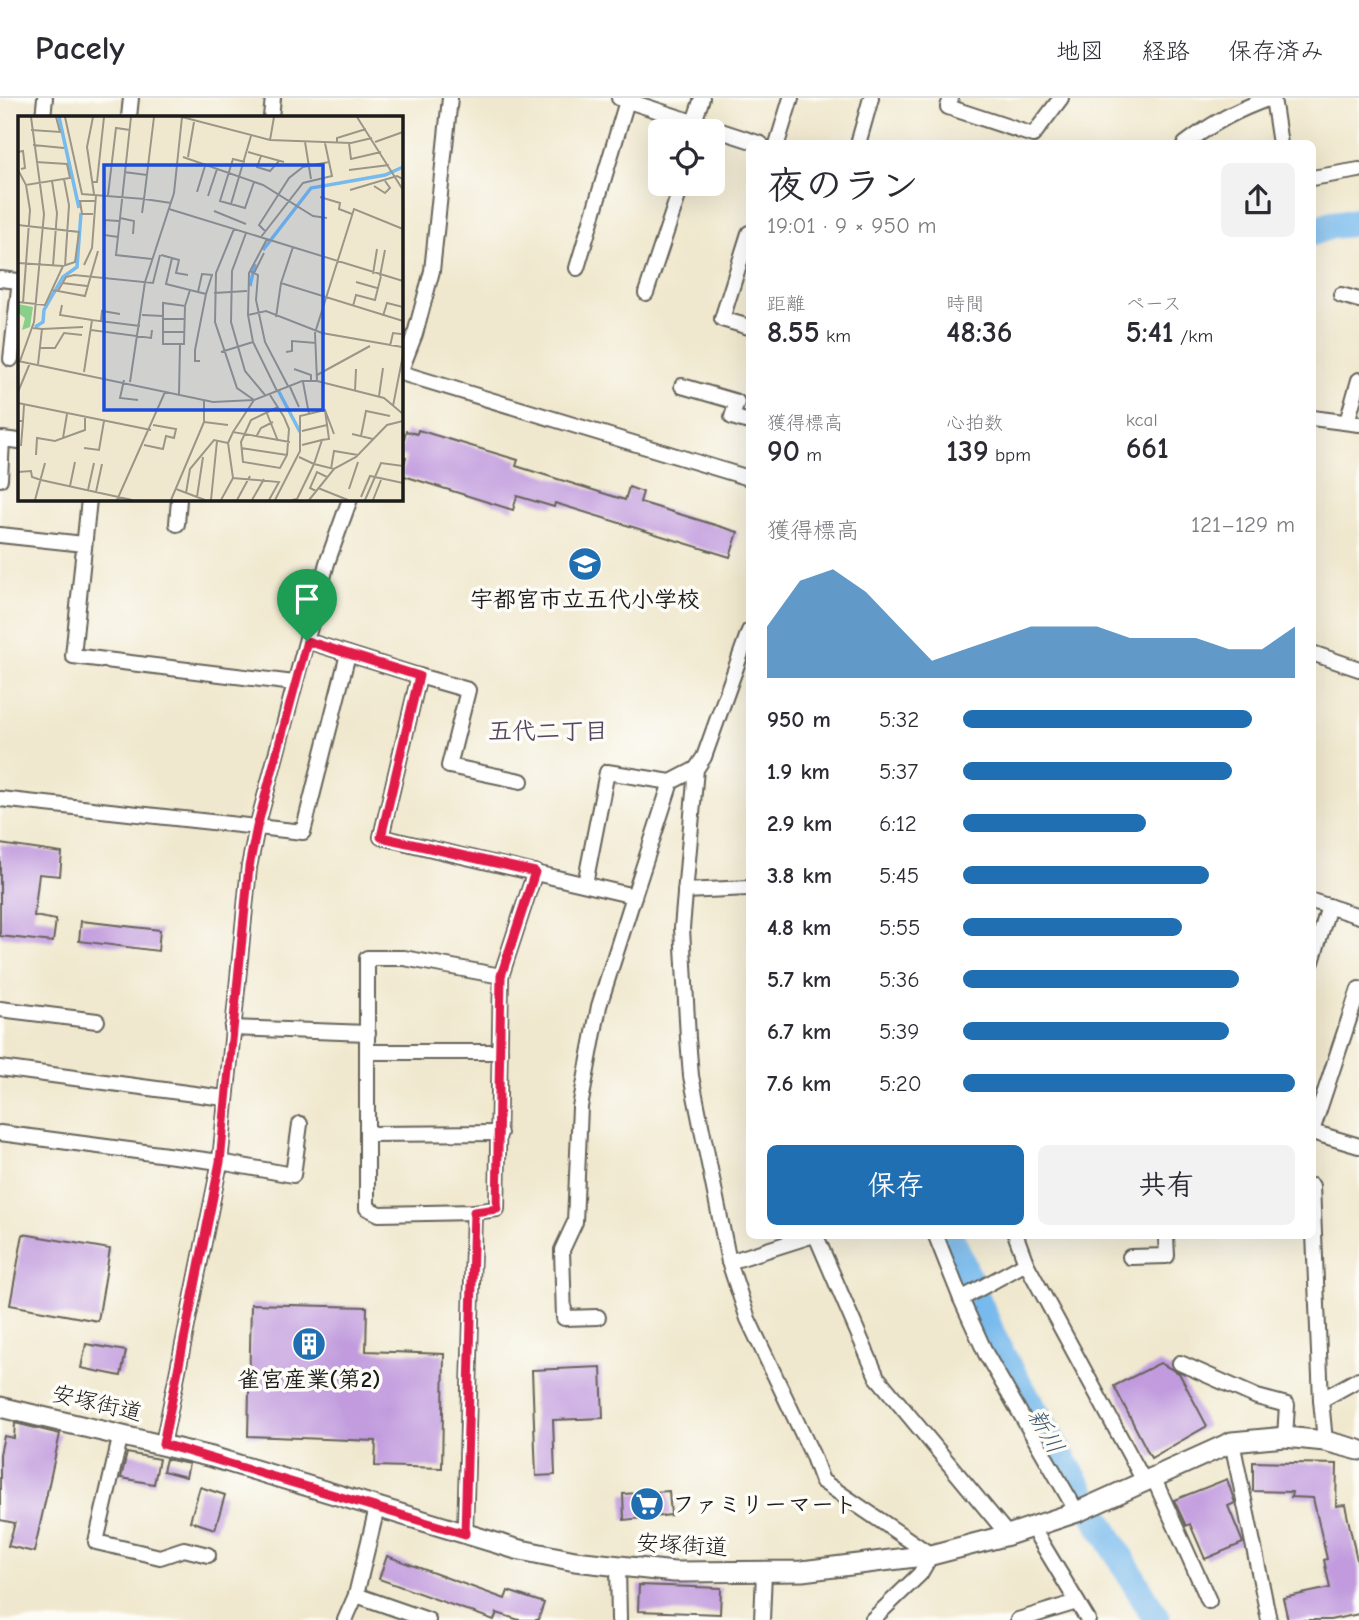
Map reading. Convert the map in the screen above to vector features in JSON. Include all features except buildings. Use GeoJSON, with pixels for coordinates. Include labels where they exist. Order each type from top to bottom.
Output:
{"type":"FeatureCollection","features":[{"type":"Feature","properties":{"kind":"main road","name":"安塚街道"},"geometry":{"type":"LineString","coordinates":[[0,1407],[163,1444],[516,1549],[575,1561],[674,1572],[802,1571],[931,1555],[1008,1535],[1086,1508],[1232,1442],[1285,1437],[1325,1441],[1359,1451]]}},
{"type":"Feature","properties":{"kind":"street"},"geometry":{"type":"LineString","coordinates":[[43,116],[45,98]]}},
{"type":"Feature","properties":{"kind":"street"},"geometry":{"type":"LineString","coordinates":[[129,116],[131,98]]}},
{"type":"Feature","properties":{"kind":"street"},"geometry":{"type":"LineString","coordinates":[[271,116],[273,98]]}},
{"type":"Feature","properties":{"kind":"street"},"geometry":{"type":"LineString","coordinates":[[402,366],[408,333],[432,271],[450,98]]}},
{"type":"Feature","properties":{"kind":"street"},"geometry":{"type":"LineString","coordinates":[[699,119],[702,98]]}},
{"type":"Feature","properties":{"kind":"street"},"geometry":{"type":"LineString","coordinates":[[778,140],[791,98]]}},
{"type":"Feature","properties":{"kind":"street"},"geometry":{"type":"LineString","coordinates":[[859,140],[871,98]]}},
{"type":"Feature","properties":{"kind":"street"},"geometry":{"type":"LineString","coordinates":[[951,98],[948,107],[1033,135],[1061,98]]}},
{"type":"Feature","properties":{"kind":"street"},"geometry":{"type":"LineString","coordinates":[[1190,140],[1237,110],[1271,98],[1279,140]]}},
{"type":"Feature","properties":{"kind":"street"},"geometry":{"type":"LineString","coordinates":[[576,268],[623,99],[679,119]]}},
{"type":"Feature","properties":{"kind":"street"},"geometry":{"type":"LineString","coordinates":[[725,134],[747,140]]}},
{"type":"Feature","properties":{"kind":"street"},"geometry":{"type":"LineString","coordinates":[[1316,177],[1359,170]]}},
{"type":"Feature","properties":{"kind":"street"},"geometry":{"type":"LineString","coordinates":[[646,293],[678,196]]}},
{"type":"Feature","properties":{"kind":"street"},"geometry":{"type":"LineString","coordinates":[[746,243],[722,319],[746,326]]}},
{"type":"Feature","properties":{"kind":"street"},"geometry":{"type":"LineString","coordinates":[[0,279],[18,281]]}},
{"type":"Feature","properties":{"kind":"street"},"geometry":{"type":"LineString","coordinates":[[1341,295],[1359,300]]}},
{"type":"Feature","properties":{"kind":"street"},"geometry":{"type":"LineString","coordinates":[[11,359],[18,297]]}},
{"type":"Feature","properties":{"kind":"street"},"geometry":{"type":"LineString","coordinates":[[402,372],[746,477]]}},
{"type":"Feature","properties":{"kind":"street"},"geometry":{"type":"LineString","coordinates":[[1316,418],[1353,423],[1359,380]]}},
{"type":"Feature","properties":{"kind":"street"},"geometry":{"type":"LineString","coordinates":[[681,386],[737,402],[732,417],[746,421]]}},
{"type":"Feature","properties":{"kind":"street"},"geometry":{"type":"LineString","coordinates":[[0,479],[2,439],[18,441]]}},
{"type":"Feature","properties":{"kind":"street"},"geometry":{"type":"LineString","coordinates":[[89,500],[73,656],[294,683]]}},
{"type":"Feature","properties":{"kind":"street"},"geometry":{"type":"LineString","coordinates":[[177,524],[179,500]]}},
{"type":"Feature","properties":{"kind":"street"},"geometry":{"type":"LineString","coordinates":[[163,1444],[220,1162],[249,867],[294,683],[327,563],[350,500]]}},
{"type":"Feature","properties":{"kind":"street"},"geometry":{"type":"LineString","coordinates":[[0,535],[84,544]]}},
{"type":"Feature","properties":{"kind":"street"},"geometry":{"type":"LineString","coordinates":[[746,639],[704,757],[696,769],[682,928],[691,1076],[729,1262],[748,1319],[813,1454],[822,1481],[931,1555],[920,1574],[872,1620]]}},
{"type":"Feature","properties":{"kind":"street"},"geometry":{"type":"LineString","coordinates":[[307,641],[468,690],[449,766],[522,781]]}},
{"type":"Feature","properties":{"kind":"street"},"geometry":{"type":"LineString","coordinates":[[0,799],[303,832],[348,654]]}},
{"type":"Feature","properties":{"kind":"street"},"geometry":{"type":"LineString","coordinates":[[1316,654],[1359,669]]}},
{"type":"Feature","properties":{"kind":"street"},"geometry":{"type":"LineString","coordinates":[[419,676],[381,837],[634,896]]}},
{"type":"Feature","properties":{"kind":"street"},"geometry":{"type":"LineString","coordinates":[[585,884],[607,772],[671,782],[696,769]]}},
{"type":"Feature","properties":{"kind":"street"},"geometry":{"type":"LineString","coordinates":[[598,1317],[564,1318],[562,1250],[575,1222],[580,1107],[599,1006],[671,782]]}},
{"type":"Feature","properties":{"kind":"street"},"geometry":{"type":"LineString","coordinates":[[501,976],[404,958],[367,958],[367,1208],[379,1214],[497,1209],[501,976],[535,872]]}},
{"type":"Feature","properties":{"kind":"street"},"geometry":{"type":"LineString","coordinates":[[685,891],[746,888]]}},
{"type":"Feature","properties":{"kind":"street"},"geometry":{"type":"LineString","coordinates":[[1316,902],[1359,916]]}},
{"type":"Feature","properties":{"kind":"street"},"geometry":{"type":"LineString","coordinates":[[1316,949],[1329,906]]}},
{"type":"Feature","properties":{"kind":"street"},"geometry":{"type":"LineString","coordinates":[[1316,1120],[1359,989]]}},
{"type":"Feature","properties":{"kind":"street"},"geometry":{"type":"LineString","coordinates":[[0,1009],[97,1021]]}},
{"type":"Feature","properties":{"kind":"street"},"geometry":{"type":"LineString","coordinates":[[232,1028],[368,1033]]}},
{"type":"Feature","properties":{"kind":"street"},"geometry":{"type":"LineString","coordinates":[[368,1052],[500,1052]]}},
{"type":"Feature","properties":{"kind":"street"},"geometry":{"type":"LineString","coordinates":[[0,1068],[225,1098]]}},
{"type":"Feature","properties":{"kind":"street"},"geometry":{"type":"LineString","coordinates":[[0,1132],[220,1162],[293,1175],[300,1124]]}},
{"type":"Feature","properties":{"kind":"street"},"geometry":{"type":"LineString","coordinates":[[368,1134],[500,1133]]}},
{"type":"Feature","properties":{"kind":"street"},"geometry":{"type":"LineString","coordinates":[[1316,1133],[1359,1146]]}},
{"type":"Feature","properties":{"kind":"street"},"geometry":{"type":"LineString","coordinates":[[465,1534],[474,1212]]}},
{"type":"Feature","properties":{"kind":"street"},"geometry":{"type":"LineString","coordinates":[[729,1262],[803,1239]]}},
{"type":"Feature","properties":{"kind":"street"},"geometry":{"type":"LineString","coordinates":[[814,1239],[877,1377],[1008,1535]]}},
{"type":"Feature","properties":{"kind":"street"},"geometry":{"type":"LineString","coordinates":[[937,1239],[986,1354],[1086,1508]]}},
{"type":"Feature","properties":{"kind":"street"},"geometry":{"type":"LineString","coordinates":[[1017,1239],[1026,1263],[1149,1481],[1209,1601]]}},
{"type":"Feature","properties":{"kind":"street"},"geometry":{"type":"LineString","coordinates":[[1130,1257],[1167,1256],[1166,1239]]}},
{"type":"Feature","properties":{"kind":"street"},"geometry":{"type":"LineString","coordinates":[[1314,1239],[1325,1441]]}},
{"type":"Feature","properties":{"kind":"street"},"geometry":{"type":"LineString","coordinates":[[963,1298],[1026,1263]]}},
{"type":"Feature","properties":{"kind":"street"},"geometry":{"type":"LineString","coordinates":[[1180,1363],[1257,1397],[1287,1405],[1285,1437]]}},
{"type":"Feature","properties":{"kind":"street"},"geometry":{"type":"LineString","coordinates":[[1321,1400],[1359,1379]]}},
{"type":"Feature","properties":{"kind":"street"},"geometry":{"type":"LineString","coordinates":[[121,1434],[96,1542],[160,1557],[184,1549],[208,1555]]}},
{"type":"Feature","properties":{"kind":"street"},"geometry":{"type":"LineString","coordinates":[[1232,1442],[1269,1620]]}},
{"type":"Feature","properties":{"kind":"street"},"geometry":{"type":"LineString","coordinates":[[345,1620],[356,1595],[377,1508]]}},
{"type":"Feature","properties":{"kind":"street"},"geometry":{"type":"LineString","coordinates":[[1032,1527],[1088,1620]]}},
{"type":"Feature","properties":{"kind":"street"},"geometry":{"type":"LineString","coordinates":[[618,1566],[619,1620]]}},
{"type":"Feature","properties":{"kind":"street"},"geometry":{"type":"LineString","coordinates":[[762,1620],[764,1572]]}},
{"type":"Feature","properties":{"kind":"street"},"geometry":{"type":"LineString","coordinates":[[356,1595],[428,1620]]}},
{"type":"Feature","properties":{"kind":"street"},"geometry":{"type":"LineString","coordinates":[[1018,1620],[1077,1602]]}},
{"type":"Feature","properties":{"kind":"waterway","name":"新川"},"geometry":{"type":"LineString","coordinates":[[1316,231],[1331,225],[1359,222]]}},
{"type":"Feature","properties":{"kind":"waterway","name":"新川"},"geometry":{"type":"LineString","coordinates":[[951,1239],[998,1349],[1157,1620]]}},
{"type":"Feature","properties":{"kind":"place","name":"宇都宮市立五代小学校"},"geometry":{"type":"Point","coordinates":[585,564]}},
{"type":"Feature","properties":{"kind":"place","name":"雀宮産業(第2)"},"geometry":{"type":"Point","coordinates":[309,1344]}},
{"type":"Feature","properties":{"kind":"place","name":"ファミリーマート"},"geometry":{"type":"Point","coordinates":[647,1504]}},
{"type":"Feature","properties":{"kind":"district","name":"五代二丁目"},"geometry":{"type":"Point","coordinates":[548,731]}},
{"type":"Feature","properties":{"kind":"route"},"geometry":{"type":"LineString","coordinates":[[307,641],[419,676],[381,837],[535,872],[501,976],[497,1209],[474,1212],[465,1534],[163,1444],[220,1162],[249,867],[257,827],[307,641]]}}]}
